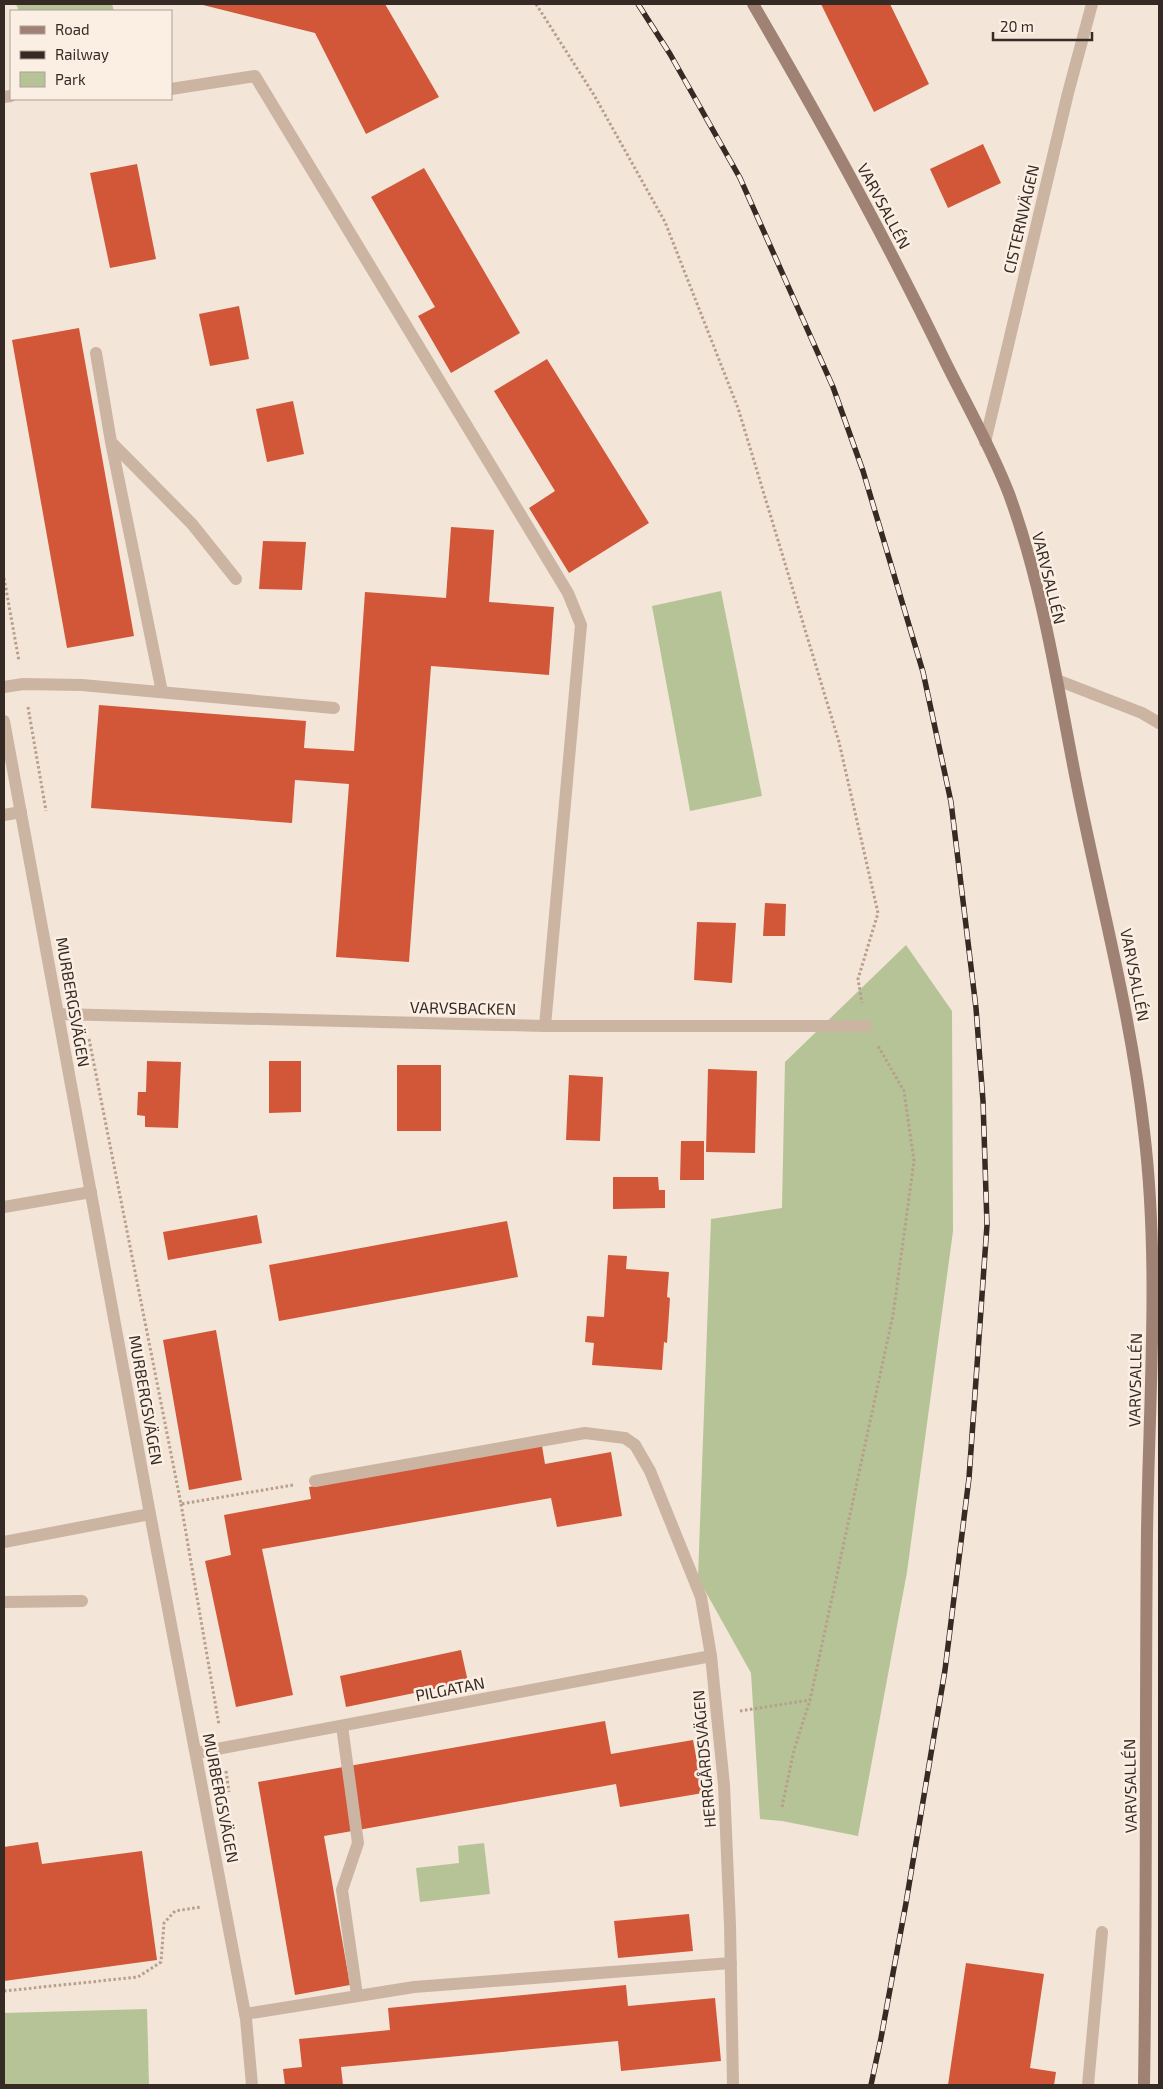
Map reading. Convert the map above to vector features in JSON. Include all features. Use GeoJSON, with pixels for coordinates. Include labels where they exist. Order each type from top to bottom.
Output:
{"type":"FeatureCollection","features":[{"type":"Feature","properties":{"kind":"street","name":"VARVSALLÉN"},"geometry":{"type":"LineString","coordinates":[[753,4],[794,73],[906,280],[1006,488],[1028,549],[1057,680],[1078,792],[1116,960],[1132,1046],[1144,1130],[1153,1258],[1146,1664],[1147,1877],[1144,2085]]}},
{"type":"Feature","properties":{"kind":"street","name":"CISTERNVÄGEN"},"geometry":{"type":"LineString","coordinates":[[985,442],[1068,93],[1092,4]]}},
{"type":"Feature","properties":{"kind":"street"},"geometry":{"type":"LineString","coordinates":[[172,89],[255,76],[568,593],[581,625],[545,1026]]}},
{"type":"Feature","properties":{"kind":"street"},"geometry":{"type":"LineString","coordinates":[[96,353],[111,442],[162,692]]}},
{"type":"Feature","properties":{"kind":"street"},"geometry":{"type":"LineString","coordinates":[[111,442],[192,524],[236,580]]}},
{"type":"Feature","properties":{"kind":"street"},"geometry":{"type":"LineString","coordinates":[[1057,680],[1142,712],[1159,723]]}},
{"type":"Feature","properties":{"kind":"street"},"geometry":{"type":"LineString","coordinates":[[4,687],[23,684],[82,685],[334,708]]}},
{"type":"Feature","properties":{"kind":"street","name":"MURBERGSVÄGEN"},"geometry":{"type":"LineString","coordinates":[[4,721],[150,1514],[245,2014],[252,2085]]}},
{"type":"Feature","properties":{"kind":"street"},"geometry":{"type":"LineString","coordinates":[[4,815],[21,812]]}},
{"type":"Feature","properties":{"kind":"street","name":"VARVSBACKEN"},"geometry":{"type":"LineString","coordinates":[[58,1014],[545,1026],[866,1026]]}},
{"type":"Feature","properties":{"kind":"street"},"geometry":{"type":"LineString","coordinates":[[4,1208],[91,1192]]}},
{"type":"Feature","properties":{"kind":"street","name":"HERRGÅRDSVÄGEN"},"geometry":{"type":"LineString","coordinates":[[315,1481],[585,1433],[625,1438],[635,1445],[650,1470],[701,1597],[711,1656],[724,1785],[731,1963],[732,2085]]}},
{"type":"Feature","properties":{"kind":"street"},"geometry":{"type":"LineString","coordinates":[[4,1542],[150,1514]]}},
{"type":"Feature","properties":{"kind":"street"},"geometry":{"type":"LineString","coordinates":[[4,1602],[82,1601]]}},
{"type":"Feature","properties":{"kind":"street","name":"PILGATAN"},"geometry":{"type":"LineString","coordinates":[[196,1753],[711,1656]]}},
{"type":"Feature","properties":{"kind":"street"},"geometry":{"type":"LineString","coordinates":[[342,1726],[358,1843],[342,1890],[358,1995]]}},
{"type":"Feature","properties":{"kind":"street"},"geometry":{"type":"LineString","coordinates":[[1088,2085],[1102,1932]]}},
{"type":"Feature","properties":{"kind":"street"},"geometry":{"type":"LineString","coordinates":[[245,2014],[414,1987],[731,1963]]}},
{"type":"Feature","properties":{"kind":"path"},"geometry":{"type":"LineString","coordinates":[[536,4],[594,95],[665,222],[738,408],[839,742],[878,912],[858,979],[866,1026],[904,1091],[914,1161],[893,1315],[810,1700],[794,1750],[782,1807]]}},
{"type":"Feature","properties":{"kind":"path"},"geometry":{"type":"LineString","coordinates":[[4,578],[46,812]]}},
{"type":"Feature","properties":{"kind":"path"},"geometry":{"type":"LineString","coordinates":[[84,1015],[180,1504],[289,1486]]}},
{"type":"Feature","properties":{"kind":"path"},"geometry":{"type":"LineString","coordinates":[[717,1714],[810,1700]]}},
{"type":"Feature","properties":{"kind":"path"},"geometry":{"type":"LineString","coordinates":[[4,1991],[138,1977],[161,1962],[164,1923],[175,1912],[224,1903]]}},
{"type":"Feature","properties":{"kind":"green space"},"geometry":{"type":"Polygon","coordinates":[[[16,4],[112,4],[114,10],[19,10],[16,4]]]}},
{"type":"Feature","properties":{"kind":"green space"},"geometry":{"type":"Polygon","coordinates":[[[721,591],[762,796],[690,811],[652,606],[721,591]]]}},
{"type":"Feature","properties":{"kind":"green space"},"geometry":{"type":"Polygon","coordinates":[[[906,945],[952,1011],[953,1231],[907,1572],[858,1836],[782,1821],[760,1819],[751,1673],[698,1578],[711,1219],[782,1208],[785,1062],[906,945]]]}},
{"type":"Feature","properties":{"kind":"green space"},"geometry":{"type":"Polygon","coordinates":[[[484,1843],[490,1894],[420,1902],[416,1868],[459,1863],[458,1846],[484,1843]]]}},
{"type":"Feature","properties":{"kind":"green space"},"geometry":{"type":"Polygon","coordinates":[[[147,2009],[149,2085],[4,2085],[4,2013],[147,2009]]]}},
{"type":"Feature","properties":{"kind":"building"},"geometry":{"type":"Polygon","coordinates":[[[199,4],[385,4],[439,97],[366,134],[315,33],[199,4]]]}},
{"type":"Feature","properties":{"kind":"building"},"geometry":{"type":"Polygon","coordinates":[[[821,4],[890,4],[929,84],[874,112],[821,4]]]}},
{"type":"Feature","properties":{"kind":"building"},"geometry":{"type":"Polygon","coordinates":[[[983,144],[1001,183],[948,208],[930,169],[983,144]]]}},
{"type":"Feature","properties":{"kind":"building"},"geometry":{"type":"Polygon","coordinates":[[[137,164],[156,259],[110,268],[90,173],[137,164]]]}},
{"type":"Feature","properties":{"kind":"building"},"geometry":{"type":"Polygon","coordinates":[[[424,168],[520,333],[451,373],[418,316],[435,307],[371,197],[424,168]]]}},
{"type":"Feature","properties":{"kind":"building"},"geometry":{"type":"Polygon","coordinates":[[[239,306],[249,359],[210,366],[199,314],[239,306]]]}},
{"type":"Feature","properties":{"kind":"building"},"geometry":{"type":"Polygon","coordinates":[[[79,328],[134,636],[67,648],[12,340],[79,328]]]}},
{"type":"Feature","properties":{"kind":"building"},"geometry":{"type":"Polygon","coordinates":[[[547,359],[649,523],[569,573],[529,508],[555,491],[494,391],[547,359]]]}},
{"type":"Feature","properties":{"kind":"building"},"geometry":{"type":"Polygon","coordinates":[[[293,401],[304,454],[267,462],[256,409],[293,401]]]}},
{"type":"Feature","properties":{"kind":"building"},"geometry":{"type":"Polygon","coordinates":[[[451,527],[494,530],[489,602],[554,607],[549,675],[431,666],[409,962],[336,957],[349,784],[295,780],[292,823],[91,808],[99,705],[306,721],[304,748],[354,751],[365,592],[446,598],[451,527]]]}},
{"type":"Feature","properties":{"kind":"building"},"geometry":{"type":"Polygon","coordinates":[[[263,541],[306,542],[302,590],[259,589],[263,541]]]}},
{"type":"Feature","properties":{"kind":"building"},"geometry":{"type":"Polygon","coordinates":[[[765,903],[786,904],[785,936],[763,936],[765,903]]]}},
{"type":"Feature","properties":{"kind":"building"},"geometry":{"type":"Polygon","coordinates":[[[697,922],[736,923],[732,983],[694,980],[697,922]]]}},
{"type":"Feature","properties":{"kind":"building"},"geometry":{"type":"Polygon","coordinates":[[[147,1061],[181,1062],[178,1128],[145,1127],[145,1116],[137,1115],[138,1092],[146,1092],[147,1061]]]}},
{"type":"Feature","properties":{"kind":"building"},"geometry":{"type":"Polygon","coordinates":[[[269,1061],[301,1061],[301,1112],[269,1113],[269,1061]]]}},
{"type":"Feature","properties":{"kind":"building"},"geometry":{"type":"Polygon","coordinates":[[[397,1065],[441,1065],[441,1131],[397,1131],[397,1065]]]}},
{"type":"Feature","properties":{"kind":"building"},"geometry":{"type":"Polygon","coordinates":[[[708,1069],[757,1071],[755,1153],[706,1152],[708,1069]]]}},
{"type":"Feature","properties":{"kind":"building"},"geometry":{"type":"Polygon","coordinates":[[[569,1075],[603,1077],[600,1141],[566,1140],[569,1075]]]}},
{"type":"Feature","properties":{"kind":"building"},"geometry":{"type":"Polygon","coordinates":[[[681,1141],[704,1141],[704,1180],[680,1180],[681,1141]]]}},
{"type":"Feature","properties":{"kind":"building"},"geometry":{"type":"Polygon","coordinates":[[[613,1177],[658,1177],[659,1190],[665,1190],[665,1208],[613,1209],[613,1177]]]}},
{"type":"Feature","properties":{"kind":"building"},"geometry":{"type":"Polygon","coordinates":[[[257,1215],[262,1243],[168,1260],[163,1232],[257,1215]]]}},
{"type":"Feature","properties":{"kind":"building"},"geometry":{"type":"Polygon","coordinates":[[[507,1221],[518,1277],[279,1321],[269,1265],[507,1221]]]}},
{"type":"Feature","properties":{"kind":"building"},"geometry":{"type":"Polygon","coordinates":[[[608,1255],[627,1256],[626,1269],[669,1272],[667,1297],[670,1298],[667,1343],[664,1342],[662,1370],[592,1365],[594,1343],[585,1342],[587,1316],[604,1317],[608,1255]]]}},
{"type":"Feature","properties":{"kind":"building"},"geometry":{"type":"Polygon","coordinates":[[[216,1330],[242,1480],[189,1490],[163,1340],[216,1330]]]}},
{"type":"Feature","properties":{"kind":"building"},"geometry":{"type":"Polygon","coordinates":[[[542,1446],[545,1464],[611,1452],[622,1516],[557,1527],[551,1498],[262,1549],[293,1695],[236,1707],[205,1561],[231,1555],[224,1515],[311,1499],[309,1487],[542,1446]]]}},
{"type":"Feature","properties":{"kind":"building"},"geometry":{"type":"Polygon","coordinates":[[[461,1650],[468,1682],[346,1707],[340,1676],[461,1650]]]}},
{"type":"Feature","properties":{"kind":"building"},"geometry":{"type":"Polygon","coordinates":[[[605,1721],[611,1754],[693,1740],[703,1793],[620,1807],[616,1784],[324,1836],[350,1985],[295,1995],[258,1782],[605,1721]]]}},
{"type":"Feature","properties":{"kind":"building"},"geometry":{"type":"Polygon","coordinates":[[[38,1842],[42,1864],[142,1851],[157,1960],[4,1981],[4,1847],[38,1842]]]}},
{"type":"Feature","properties":{"kind":"building"},"geometry":{"type":"Polygon","coordinates":[[[689,1914],[693,1951],[618,1958],[614,1921],[689,1914]]]}},
{"type":"Feature","properties":{"kind":"building"},"geometry":{"type":"Polygon","coordinates":[[[966,1963],[1044,1974],[1030,2068],[1056,2072],[1054,2085],[948,2085],[966,1963]]]}},
{"type":"Feature","properties":{"kind":"building"},"geometry":{"type":"Polygon","coordinates":[[[626,1985],[628,2006],[715,1998],[721,2061],[621,2071],[618,2041],[341,2067],[343,2085],[285,2085],[283,2069],[302,2067],[299,2039],[390,2030],[388,2008],[626,1985]]]}},
{"type":"Feature","properties":{"kind":"railway"},"geometry":{"type":"LineString","coordinates":[[638,4],[670,54],[740,178],[833,387],[863,471],[923,672],[951,802],[976,1008],[983,1101],[987,1225],[969,1478],[945,1670],[906,1903],[871,2085]]}}]}
